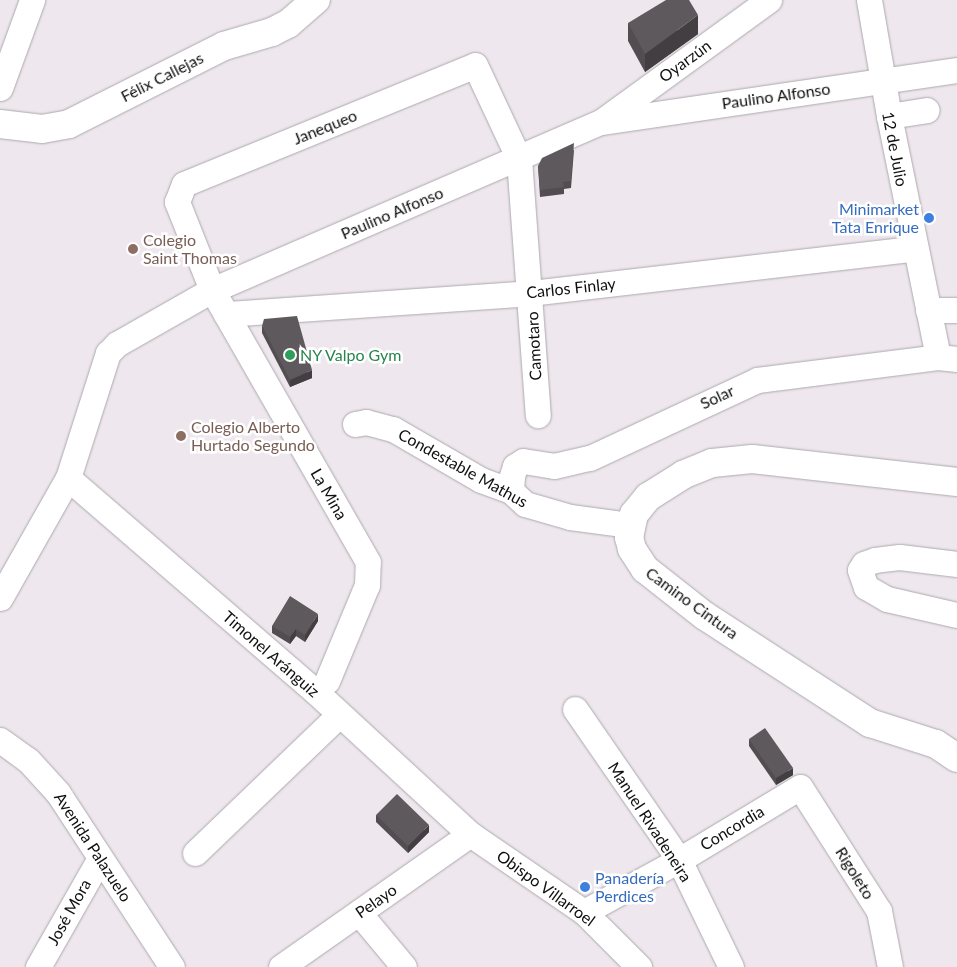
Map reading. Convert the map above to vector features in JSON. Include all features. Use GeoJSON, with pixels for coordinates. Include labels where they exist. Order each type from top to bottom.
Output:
{"type":"FeatureCollection","features":[{"type":"Feature","properties":{"kind":"main road","name":"Félix Callejas"},"geometry":{"type":"LineString","coordinates":[[0,124],[42,129],[69,124],[224,46],[272,32],[288,24],[316,0]]}},
{"type":"Feature","properties":{"kind":"main road"},"geometry":{"type":"LineString","coordinates":[[630,525],[634,514],[648,497],[683,475],[712,464],[752,459],[957,482]]}},
{"type":"Feature","properties":{"kind":"main road","name":"Camino Cintura"},"geometry":{"type":"LineString","coordinates":[[630,525],[632,549],[644,569],[706,616],[870,723],[936,744],[957,758]]}},
{"type":"Feature","properties":{"kind":"street"},"geometry":{"type":"LineString","coordinates":[[0,88],[32,0]]}},
{"type":"Feature","properties":{"kind":"street","name":"Oyarzún"},"geometry":{"type":"LineString","coordinates":[[600,122],[768,0]]}},
{"type":"Feature","properties":{"kind":"street","name":"12 de Julio"},"geometry":{"type":"LineString","coordinates":[[868,0],[914,248],[928,310],[947,358]]}},
{"type":"Feature","properties":{"kind":"street","name":"Janequeo"},"geometry":{"type":"LineString","coordinates":[[212,290],[177,202],[184,184],[475,65],[519,159]]}},
{"type":"Feature","properties":{"kind":"street","name":"Paulino Alfonso"},"geometry":{"type":"LineString","coordinates":[[0,598],[68,478],[108,353],[117,344],[212,290],[519,159],[600,122],[957,70]]}},
{"type":"Feature","properties":{"kind":"street"},"geometry":{"type":"LineString","coordinates":[[888,116],[927,110]]}},
{"type":"Feature","properties":{"kind":"street","name":"Camotaro"},"geometry":{"type":"LineString","coordinates":[[519,159],[531,293],[538,415]]}},
{"type":"Feature","properties":{"kind":"street","name":"Carlos Finlay"},"geometry":{"type":"LineString","coordinates":[[226,314],[531,293],[914,248]]}},
{"type":"Feature","properties":{"kind":"street","name":"La Mina"},"geometry":{"type":"LineString","coordinates":[[212,290],[368,562],[367,585],[360,608],[327,681]]}},
{"type":"Feature","properties":{"kind":"street"},"geometry":{"type":"LineString","coordinates":[[928,310],[957,310]]}},
{"type":"Feature","properties":{"kind":"street","name":"Solar"},"geometry":{"type":"LineString","coordinates":[[511,492],[515,466],[523,461],[554,466],[590,458],[746,384],[947,358]]}},
{"type":"Feature","properties":{"kind":"street","name":"Condestable Mathus"},"geometry":{"type":"LineString","coordinates":[[355,424],[366,422],[393,429],[481,480],[511,492],[525,504],[548,512],[630,525]]}},
{"type":"Feature","properties":{"kind":"street","name":"Timonel Aránguiz"},"geometry":{"type":"LineString","coordinates":[[68,478],[317,693],[339,716],[470,834]]}},
{"type":"Feature","properties":{"kind":"street"},"geometry":{"type":"LineString","coordinates":[[957,564],[899,557],[875,560],[864,564],[860,570],[866,587],[887,599],[957,615]]}},
{"type":"Feature","properties":{"kind":"street","name":"Manuel Rivadeneira"},"geometry":{"type":"LineString","coordinates":[[575,708],[679,860],[731,967]]}},
{"type":"Feature","properties":{"kind":"street"},"geometry":{"type":"LineString","coordinates":[[196,853],[339,716]]}},
{"type":"Feature","properties":{"kind":"street","name":"Avenida Palazuelo"},"geometry":{"type":"LineString","coordinates":[[0,740],[44,775],[172,967]]}},
{"type":"Feature","properties":{"kind":"street","name":"Concordia"},"geometry":{"type":"LineString","coordinates":[[584,912],[679,860],[800,787]]}},
{"type":"Feature","properties":{"kind":"street","name":"Rigoleto"},"geometry":{"type":"LineString","coordinates":[[800,787],[879,911],[890,967]]}},
{"type":"Feature","properties":{"kind":"street","name":"Obispo Villarroel"},"geometry":{"type":"LineString","coordinates":[[470,834],[584,912],[639,967]]}},
{"type":"Feature","properties":{"kind":"street","name":"Pelayo"},"geometry":{"type":"LineString","coordinates":[[281,967],[470,834]]}},
{"type":"Feature","properties":{"kind":"street","name":"José Mora"},"geometry":{"type":"LineString","coordinates":[[38,967],[100,858]]}},
{"type":"Feature","properties":{"kind":"street"},"geometry":{"type":"LineString","coordinates":[[359,913],[404,967]]}},
{"type":"Feature","properties":{"kind":"building"},"geometry":{"type":"Polygon","coordinates":[[[666,0],[689,0],[698,15],[645,54],[628,23],[666,0]]]}},
{"type":"Feature","properties":{"kind":"building"},"geometry":{"type":"Polygon","coordinates":[[[574,143],[571,181],[563,182],[564,187],[540,190],[538,166],[542,158],[574,143]]]}},
{"type":"Feature","properties":{"kind":"building","name":"NY Valpo Gym"},"geometry":{"type":"Polygon","coordinates":[[[297,316],[312,370],[290,380],[262,326],[264,319],[297,316]]]}},
{"type":"Feature","properties":{"kind":"building"},"geometry":{"type":"Polygon","coordinates":[[[290,596],[318,614],[305,635],[296,629],[290,637],[272,626],[290,596]]]}},
{"type":"Feature","properties":{"kind":"building"},"geometry":{"type":"Polygon","coordinates":[[[765,728],[793,768],[776,778],[749,739],[765,728]]]}},
{"type":"Feature","properties":{"kind":"building"},"geometry":{"type":"Polygon","coordinates":[[[397,794],[429,825],[408,846],[376,815],[397,794]]]}},
{"type":"Feature","properties":{"kind":"place","name":"Minimarket Tata Enrique"},"geometry":{"type":"Point","coordinates":[929,218]}},
{"type":"Feature","properties":{"kind":"place","name":"Colegio Saint Thomas"},"geometry":{"type":"Point","coordinates":[133,249]}},
{"type":"Feature","properties":{"kind":"place","name":"NY Valpo Gym"},"geometry":{"type":"Point","coordinates":[290,355]}},
{"type":"Feature","properties":{"kind":"place","name":"Colegio Alberto Hurtado Segundo"},"geometry":{"type":"Point","coordinates":[181,436]}},
{"type":"Feature","properties":{"kind":"place","name":"Panadería Perdices"},"geometry":{"type":"Point","coordinates":[585,887]}}]}
